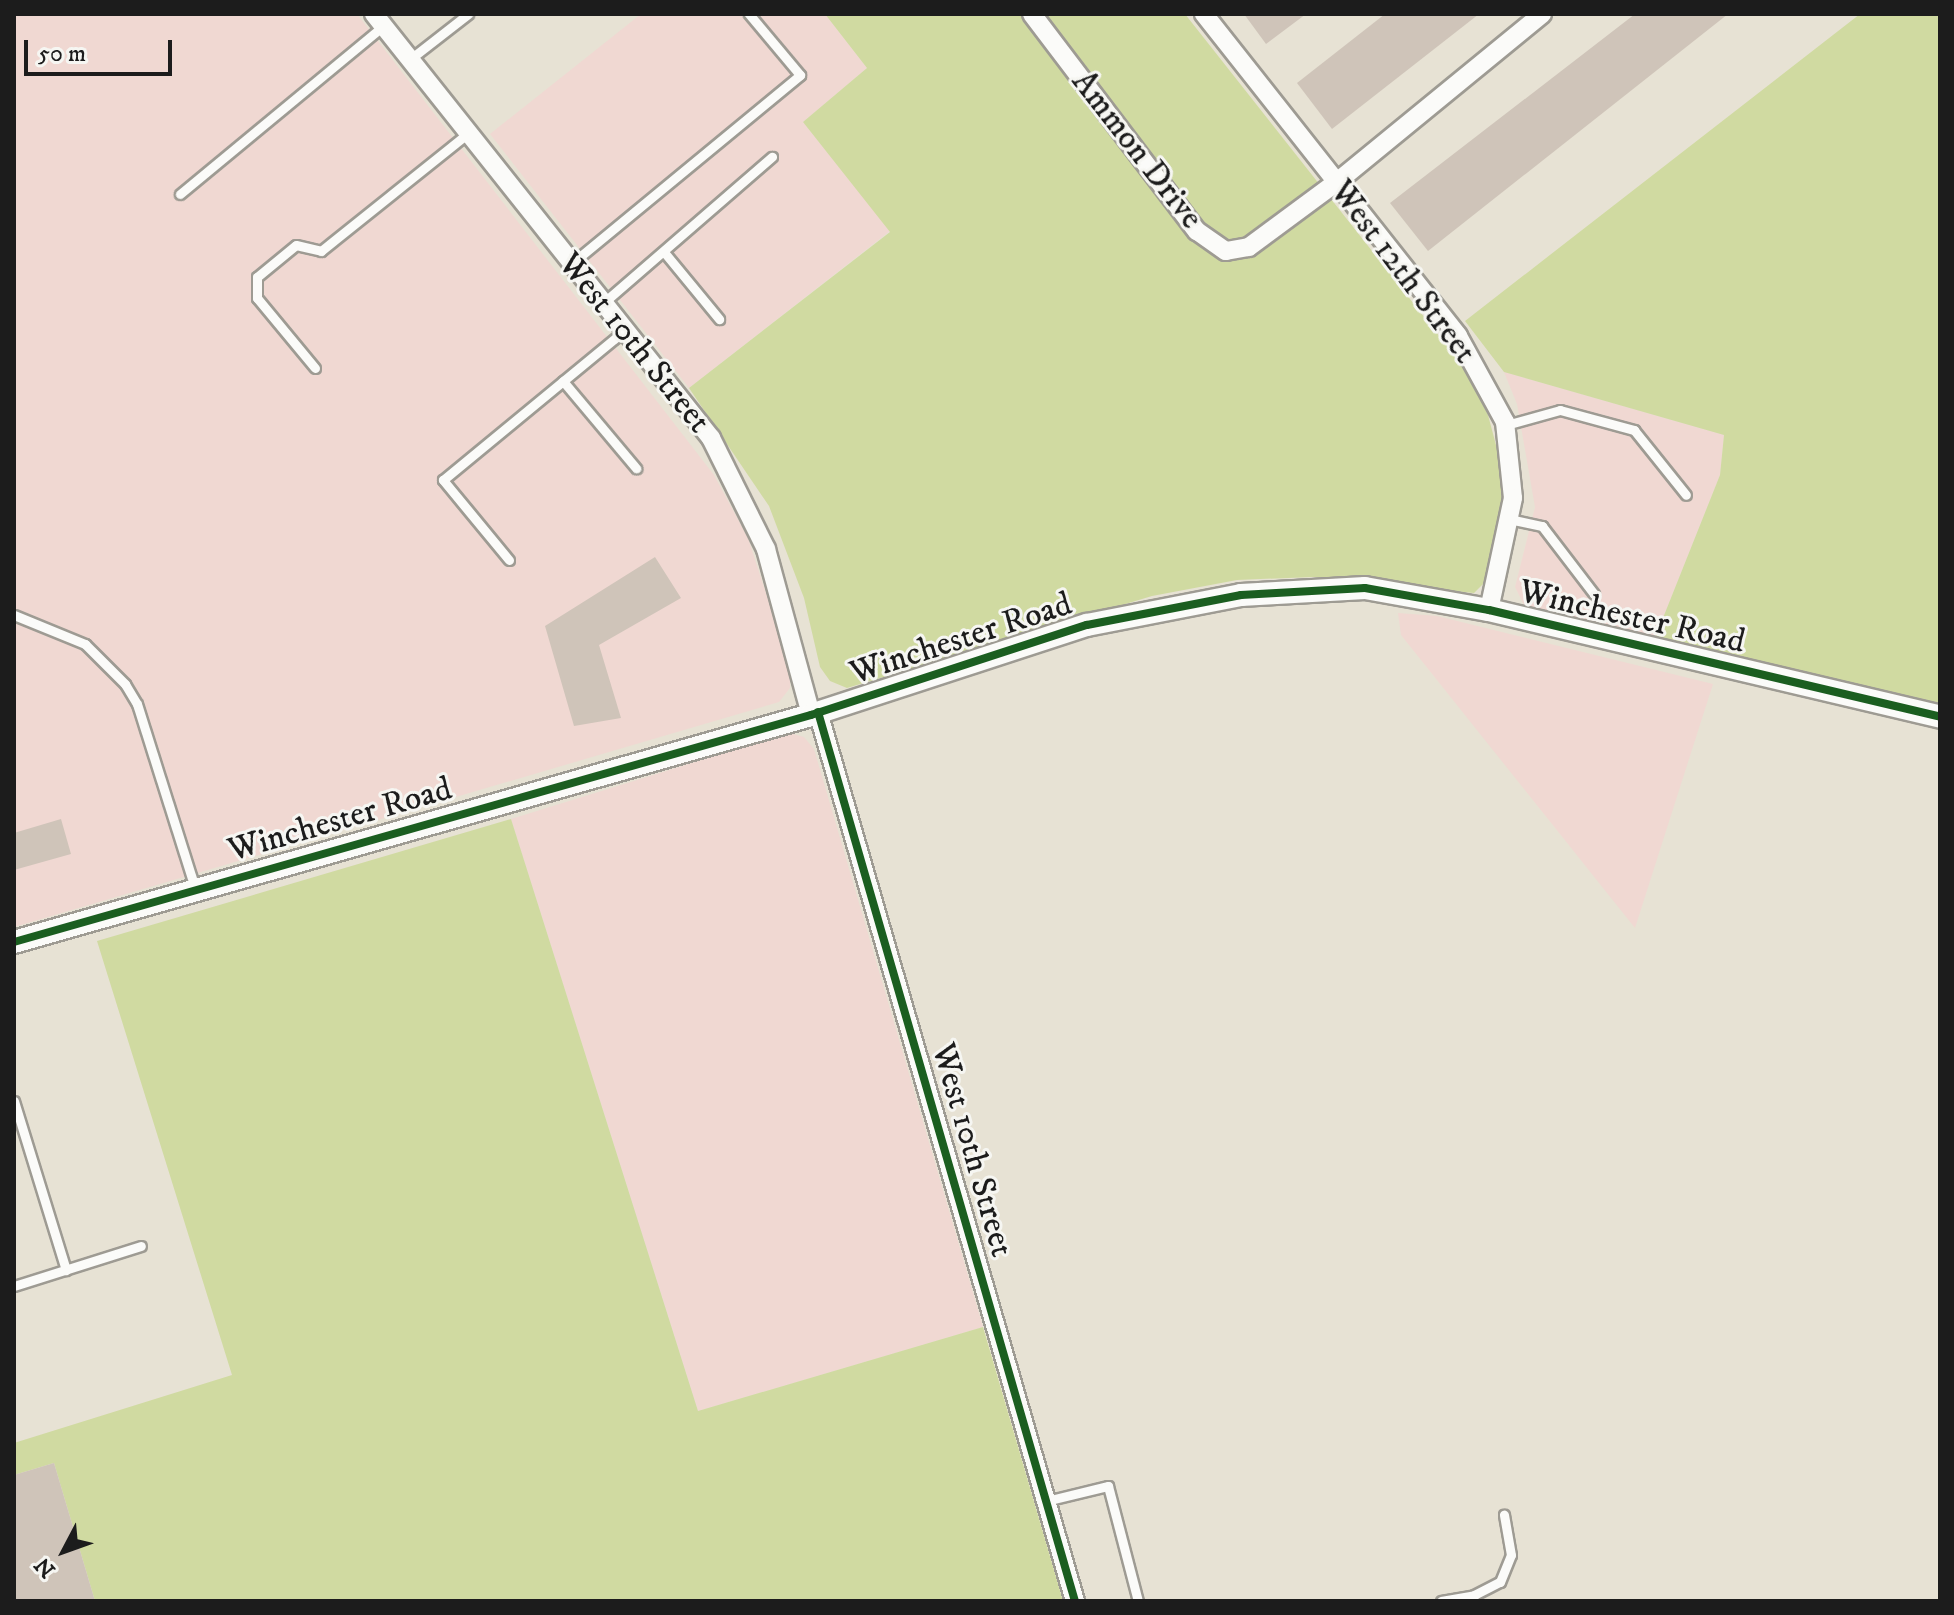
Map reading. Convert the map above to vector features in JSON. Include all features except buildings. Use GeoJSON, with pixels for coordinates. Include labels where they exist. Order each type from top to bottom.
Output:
{"type":"FeatureCollection","features":[{"type":"Feature","properties":{"kind":"street","name":"Ammon Drive"},"geometry":{"type":"LineString","coordinates":[[1032,14],[1197,231],[1226,251],[1249,247],[1337,182],[1542,14]]}},
{"type":"Feature","properties":{"kind":"street","name":"West 12th Street"},"geometry":{"type":"LineString","coordinates":[[1204,14],[1458,336],[1506,425],[1513,469],[1509,519],[1489,610]]}},
{"type":"Feature","properties":{"kind":"street","name":"West 10th Street"},"geometry":{"type":"LineString","coordinates":[[379,20],[711,438],[734,475],[766,549],[1075,1601]]}},
{"type":"Feature","properties":{"kind":"street","name":"Winchester Road"},"geometry":{"type":"LineString","coordinates":[[14,942],[814,714],[1087,625],[1241,595],[1365,588],[1489,610],[1940,717]]}},
{"type":"Feature","properties":{"kind":"lane"},"geometry":{"type":"LineString","coordinates":[[409,60],[468,14]]}},
{"type":"Feature","properties":{"kind":"lane"},"geometry":{"type":"LineString","coordinates":[[571,264],[800,75],[749,14]]}},
{"type":"Feature","properties":{"kind":"lane"},"geometry":{"type":"LineString","coordinates":[[180,194],[379,20]]}},
{"type":"Feature","properties":{"kind":"lane"},"geometry":{"type":"LineString","coordinates":[[315,368],[257,298],[257,277],[296,245],[321,251],[467,134]]}},
{"type":"Feature","properties":{"kind":"lane"},"geometry":{"type":"LineString","coordinates":[[602,304],[772,157]]}},
{"type":"Feature","properties":{"kind":"lane"},"geometry":{"type":"LineString","coordinates":[[664,252],[719,319]]}},
{"type":"Feature","properties":{"kind":"lane"},"geometry":{"type":"LineString","coordinates":[[509,560],[443,480],[624,331]]}},
{"type":"Feature","properties":{"kind":"lane"},"geometry":{"type":"LineString","coordinates":[[563,381],[636,468]]}},
{"type":"Feature","properties":{"kind":"lane"},"geometry":{"type":"LineString","coordinates":[[1506,425],[1560,410],[1634,430],[1686,495]]}},
{"type":"Feature","properties":{"kind":"lane"},"geometry":{"type":"LineString","coordinates":[[1509,519],[1542,526],[1594,594]]}},
{"type":"Feature","properties":{"kind":"lane"},"geometry":{"type":"LineString","coordinates":[[14,615],[85,644],[125,684],[137,704],[195,888]]}},
{"type":"Feature","properties":{"kind":"lane"},"geometry":{"type":"LineString","coordinates":[[14,1101],[66,1270]]}},
{"type":"Feature","properties":{"kind":"lane"},"geometry":{"type":"LineString","coordinates":[[14,1286],[141,1246]]}},
{"type":"Feature","properties":{"kind":"lane"},"geometry":{"type":"LineString","coordinates":[[1046,1501],[1108,1486],[1138,1601]]}},
{"type":"Feature","properties":{"kind":"lane"},"geometry":{"type":"LineString","coordinates":[[1441,1601],[1474,1595],[1500,1582],[1511,1555],[1504,1515]]}},
{"type":"Feature","properties":{"kind":"shaded area"},"geometry":{"type":"Polygon","coordinates":[[[14,14],[357,14],[714,475],[748,538],[790,667],[790,688],[779,702],[14,927],[14,14]]]}},
{"type":"Feature","properties":{"kind":"shaded area"},"geometry":{"type":"Polygon","coordinates":[[[641,14],[825,14],[867,68],[803,122],[890,231],[689,388],[490,134],[641,14]]]}},
{"type":"Feature","properties":{"kind":"shaded area"},"geometry":{"type":"Polygon","coordinates":[[[1504,372],[1724,435],[1720,475],[1655,638],[1536,613],[1524,605],[1515,587],[1535,507],[1517,404],[1504,372]]]}},
{"type":"Feature","properties":{"kind":"shaded area"},"geometry":{"type":"Polygon","coordinates":[[[1398,613],[1437,616],[1713,684],[1635,928],[1401,635],[1398,613]]]}},
{"type":"Feature","properties":{"kind":"shaded area"},"geometry":{"type":"Polygon","coordinates":[[[789,733],[804,737],[814,749],[983,1327],[698,1411],[511,819],[789,733]]]}},
{"type":"Feature","properties":{"kind":"green space"},"geometry":{"type":"Polygon","coordinates":[[[825,14],[1185,14],[1466,370],[1488,415],[1500,460],[1503,500],[1487,580],[1474,593],[1313,577],[1237,580],[1152,596],[847,688],[830,681],[820,667],[804,598],[769,506],[689,388],[890,232],[803,122],[867,68],[825,14]]]}},
{"type":"Feature","properties":{"kind":"green space"},"geometry":{"type":"Polygon","coordinates":[[[1860,14],[1940,14],[1940,703],[1655,638],[1720,475],[1724,435],[1504,372],[1465,321],[1860,14]]]}},
{"type":"Feature","properties":{"kind":"green space"},"geometry":{"type":"Polygon","coordinates":[[[511,819],[698,1411],[983,1327],[1063,1601],[95,1601],[54,1463],[14,1475],[14,1443],[232,1375],[97,941],[511,819]]]}},
{"type":"Feature","properties":{"kind":"cycle path"},"geometry":{"type":"LineString","coordinates":[[14,942],[811,715],[1087,625],[1241,595],[1365,588],[1489,610],[1940,717]]}},
{"type":"Feature","properties":{"kind":"cycle path"},"geometry":{"type":"LineString","coordinates":[[818,712],[1075,1601]]}}]}
